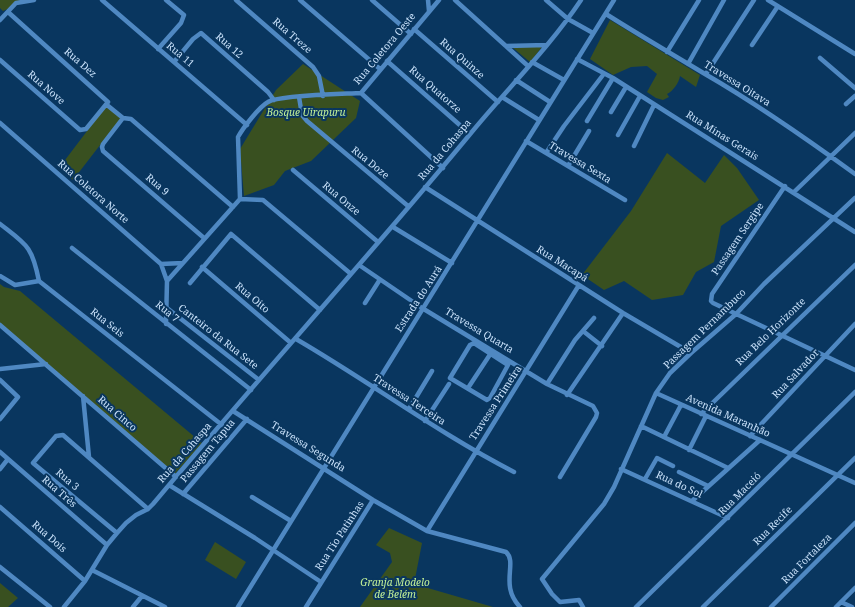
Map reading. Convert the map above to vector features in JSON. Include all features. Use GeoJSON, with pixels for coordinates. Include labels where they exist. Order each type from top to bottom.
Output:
{"type":"FeatureCollection","features":[{"type":"Feature","properties":{"kind":"street"},"geometry":{"type":"LineString","coordinates":[[0,20],[2,14],[8,12],[19,1],[34,0]]}},
{"type":"Feature","properties":{"kind":"street","name":"Rua 11"},"geometry":{"type":"LineString","coordinates":[[102,0],[247,125]]}},
{"type":"Feature","properties":{"kind":"street"},"geometry":{"type":"LineString","coordinates":[[158,49],[181,23],[184,15],[166,0]]}},
{"type":"Feature","properties":{"kind":"street","name":"Rua Treze"},"geometry":{"type":"LineString","coordinates":[[236,0],[313,67],[318,76],[323,96]]}},
{"type":"Feature","properties":{"kind":"street"},"geometry":{"type":"LineString","coordinates":[[300,0],[380,69]]}},
{"type":"Feature","properties":{"kind":"street"},"geometry":{"type":"LineString","coordinates":[[372,0],[411,34]]}},
{"type":"Feature","properties":{"kind":"street"},"geometry":{"type":"LineString","coordinates":[[428,0],[429,11]]}},
{"type":"Feature","properties":{"kind":"street","name":"Rua Coletora Oeste"},"geometry":{"type":"LineString","coordinates":[[240,199],[236,142],[240,133],[263,105],[269,101],[299,96],[361,93],[439,0]]}},
{"type":"Feature","properties":{"kind":"street"},"geometry":{"type":"LineString","coordinates":[[455,0],[528,66]]}},
{"type":"Feature","properties":{"kind":"street"},"geometry":{"type":"LineString","coordinates":[[546,0],[568,19],[593,33]]}},
{"type":"Feature","properties":{"kind":"street","name":"Rua da Cohaspa"},"geometry":{"type":"LineString","coordinates":[[64,607],[85,581],[116,533],[136,515],[148,510],[291,343],[296,340],[358,265],[393,227],[408,206],[444,168],[470,134],[568,19],[581,0]]}},
{"type":"Feature","properties":{"kind":"street","name":"Estrada do Aurá"},"geometry":{"type":"LineString","coordinates":[[238,607],[614,0]]}},
{"type":"Feature","properties":{"kind":"street"},"geometry":{"type":"LineString","coordinates":[[667,52],[699,0]]}},
{"type":"Feature","properties":{"kind":"street"},"geometry":{"type":"LineString","coordinates":[[688,64],[724,0]]}},
{"type":"Feature","properties":{"kind":"street"},"geometry":{"type":"LineString","coordinates":[[706,74],[754,0]]}},
{"type":"Feature","properties":{"kind":"street"},"geometry":{"type":"LineString","coordinates":[[768,0],[855,54]]}},
{"type":"Feature","properties":{"kind":"street"},"geometry":{"type":"LineString","coordinates":[[752,45],[778,6]]}},
{"type":"Feature","properties":{"kind":"street","name":"Rua Dez"},"geometry":{"type":"LineString","coordinates":[[8,12],[107,99],[107,105],[123,118]]}},
{"type":"Feature","properties":{"kind":"street","name":"Travessa Oitava"},"geometry":{"type":"LineString","coordinates":[[606,14],[667,52],[706,74],[855,174]]}},
{"type":"Feature","properties":{"kind":"street","name":"Rua Quinze"},"geometry":{"type":"LineString","coordinates":[[414,29],[498,102]]}},
{"type":"Feature","properties":{"kind":"street","name":"Rua 12"},"geometry":{"type":"LineString","coordinates":[[174,62],[193,39],[201,32],[268,92],[274,100]]}},
{"type":"Feature","properties":{"kind":"street"},"geometry":{"type":"LineString","coordinates":[[506,46],[547,44]]}},
{"type":"Feature","properties":{"kind":"street"},"geometry":{"type":"LineString","coordinates":[[820,58],[855,88]]}},
{"type":"Feature","properties":{"kind":"street","name":"Rua Minas Gerais"},"geometry":{"type":"LineString","coordinates":[[577,59],[603,75],[613,78],[834,217],[855,232]]}},
{"type":"Feature","properties":{"kind":"street","name":"Rua Nove"},"geometry":{"type":"LineString","coordinates":[[0,60],[80,130],[86,129],[107,105]]}},
{"type":"Feature","properties":{"kind":"street","name":"Rua Quatorze"},"geometry":{"type":"LineString","coordinates":[[387,61],[470,134]]}},
{"type":"Feature","properties":{"kind":"street"},"geometry":{"type":"LineString","coordinates":[[532,62],[564,80]]}},
{"type":"Feature","properties":{"kind":"street"},"geometry":{"type":"LineString","coordinates":[[546,153],[603,75]]}},
{"type":"Feature","properties":{"kind":"street"},"geometry":{"type":"LineString","coordinates":[[587,121],[613,78]]}},
{"type":"Feature","properties":{"kind":"street"},"geometry":{"type":"LineString","coordinates":[[516,80],[550,102]]}},
{"type":"Feature","properties":{"kind":"street"},"geometry":{"type":"LineString","coordinates":[[610,112],[626,87]]}},
{"type":"Feature","properties":{"kind":"street"},"geometry":{"type":"LineString","coordinates":[[361,93],[444,168]]}},
{"type":"Feature","properties":{"kind":"street","name":"Rua Doze"},"geometry":{"type":"LineString","coordinates":[[299,96],[302,115],[320,134],[408,206]]}},
{"type":"Feature","properties":{"kind":"street"},"geometry":{"type":"LineString","coordinates":[[618,135],[640,96]]}},
{"type":"Feature","properties":{"kind":"street"},"geometry":{"type":"LineString","coordinates":[[846,104],[855,96]]}},
{"type":"Feature","properties":{"kind":"street"},"geometry":{"type":"LineString","coordinates":[[502,97],[539,120]]}},
{"type":"Feature","properties":{"kind":"street"},"geometry":{"type":"LineString","coordinates":[[634,146],[654,105]]}},
{"type":"Feature","properties":{"kind":"street"},"geometry":{"type":"LineString","coordinates":[[123,118],[131,119],[233,206]]}},
{"type":"Feature","properties":{"kind":"street","name":"Rua 9"},"geometry":{"type":"LineString","coordinates":[[123,118],[103,144],[103,151],[204,238]]}},
{"type":"Feature","properties":{"kind":"street","name":"Rua Coletora Norte"},"geometry":{"type":"LineString","coordinates":[[0,123],[161,264],[167,280]]}},
{"type":"Feature","properties":{"kind":"street"},"geometry":{"type":"LineString","coordinates":[[568,166],[589,131]]}},
{"type":"Feature","properties":{"kind":"street"},"geometry":{"type":"LineString","coordinates":[[794,192],[855,133]]}},
{"type":"Feature","properties":{"kind":"street","name":"Travessa Sexta"},"geometry":{"type":"LineString","coordinates":[[526,141],[625,200]]}},
{"type":"Feature","properties":{"kind":"street","name":"Rua Onze"},"geometry":{"type":"LineString","coordinates":[[293,170],[378,242]]}},
{"type":"Feature","properties":{"kind":"street","name":"Passagem Sergipe"},"geometry":{"type":"LineString","coordinates":[[736,314],[713,303],[710,297],[785,186]]}},
{"type":"Feature","properties":{"kind":"street","name":"Rua Macapá"},"geometry":{"type":"LineString","coordinates":[[425,187],[623,313],[691,353]]}},
{"type":"Feature","properties":{"kind":"street","name":"Passagem Pernambuco"},"geometry":{"type":"LineString","coordinates":[[583,607],[579,600],[560,602],[552,594],[542,579],[604,504],[614,487],[656,393],[670,373],[736,314],[764,284],[855,198]]}},
{"type":"Feature","properties":{"kind":"street"},"geometry":{"type":"LineString","coordinates":[[166,324],[167,280],[240,199],[263,200],[351,274]]}},
{"type":"Feature","properties":{"kind":"street"},"geometry":{"type":"LineString","coordinates":[[0,224],[24,243],[33,254],[39,281],[15,285],[0,276]]}},
{"type":"Feature","properties":{"kind":"street"},"geometry":{"type":"LineString","coordinates":[[393,227],[452,263]]}},
{"type":"Feature","properties":{"kind":"street"},"geometry":{"type":"LineString","coordinates":[[190,283],[202,267],[232,234],[320,310]]}},
{"type":"Feature","properties":{"kind":"street","name":"Rua 7"},"geometry":{"type":"LineString","coordinates":[[72,248],[251,390]]}},
{"type":"Feature","properties":{"kind":"street"},"geometry":{"type":"LineString","coordinates":[[161,264],[183,263]]}},
{"type":"Feature","properties":{"kind":"street","name":"Rua Belo Horizonte"},"geometry":{"type":"LineString","coordinates":[[701,414],[855,264]]}},
{"type":"Feature","properties":{"kind":"street","name":"Travessa Quarta"},"geometry":{"type":"LineString","coordinates":[[358,265],[476,342],[527,371],[546,384],[593,406],[597,413],[596,417],[560,476]]}},
{"type":"Feature","properties":{"kind":"street","name":"Rua Oito"},"geometry":{"type":"LineString","coordinates":[[202,267],[291,343]]}},
{"type":"Feature","properties":{"kind":"street"},"geometry":{"type":"LineString","coordinates":[[365,303],[380,280]]}},
{"type":"Feature","properties":{"kind":"street","name":"Rua Seis"},"geometry":{"type":"LineString","coordinates":[[39,281],[222,425]]}},
{"type":"Feature","properties":{"kind":"street","name":"Travessa Primeira"},"geometry":{"type":"LineString","coordinates":[[427,531],[579,285]]}},
{"type":"Feature","properties":{"kind":"street","name":"Canteiro da Rua Sete"},"geometry":{"type":"LineString","coordinates":[[167,308],[259,380]]}},
{"type":"Feature","properties":{"kind":"street"},"geometry":{"type":"LineString","coordinates":[[567,395],[602,346],[623,313]]}},
{"type":"Feature","properties":{"kind":"street"},"geometry":{"type":"LineString","coordinates":[[736,314],[855,370]]}},
{"type":"Feature","properties":{"kind":"street"},"geometry":{"type":"LineString","coordinates":[[546,384],[575,341],[594,318]]}},
{"type":"Feature","properties":{"kind":"street","name":"Rua Salvador"},"geometry":{"type":"LineString","coordinates":[[750,436],[855,324]]}},
{"type":"Feature","properties":{"kind":"street","name":"Rua Cinco"},"geometry":{"type":"LineString","coordinates":[[0,325],[176,477]]}},
{"type":"Feature","properties":{"kind":"street"},"geometry":{"type":"LineString","coordinates":[[583,331],[602,346]]}},
{"type":"Feature","properties":{"kind":"street","name":"Travessa Terceira"},"geometry":{"type":"LineString","coordinates":[[296,340],[374,387],[425,422],[475,452],[514,472]]}},
{"type":"Feature","properties":{"kind":"street"},"geometry":{"type":"LineString","coordinates":[[476,342],[491,353],[507,363],[508,367],[490,398],[487,400],[450,378],[470,345],[476,342]]}},
{"type":"Feature","properties":{"kind":"street"},"geometry":{"type":"LineString","coordinates":[[468,388],[491,353]]}},
{"type":"Feature","properties":{"kind":"street"},"geometry":{"type":"LineString","coordinates":[[0,369],[46,364]]}},
{"type":"Feature","properties":{"kind":"street"},"geometry":{"type":"LineString","coordinates":[[409,410],[432,371]]}},
{"type":"Feature","properties":{"kind":"street"},"geometry":{"type":"LineString","coordinates":[[0,380],[15,392],[18,397],[0,419]]}},
{"type":"Feature","properties":{"kind":"street"},"geometry":{"type":"LineString","coordinates":[[425,422],[449,384]]}},
{"type":"Feature","properties":{"kind":"street","name":"Rua Maceió"},"geometry":{"type":"LineString","coordinates":[[636,607],[855,392]]}},
{"type":"Feature","properties":{"kind":"street","name":"Avenida Maranhão"},"geometry":{"type":"LineString","coordinates":[[656,393],[855,483]]}},
{"type":"Feature","properties":{"kind":"street"},"geometry":{"type":"LineString","coordinates":[[84,396],[89,457],[148,510]]}},
{"type":"Feature","properties":{"kind":"street"},"geometry":{"type":"LineString","coordinates":[[664,437],[681,405]]}},
{"type":"Feature","properties":{"kind":"street","name":"Travessa Segunda"},"geometry":{"type":"LineString","coordinates":[[233,411],[325,468],[373,500],[427,531],[506,552],[512,562],[508,578],[510,589],[515,602],[520,607]]}},
{"type":"Feature","properties":{"kind":"street"},"geometry":{"type":"LineString","coordinates":[[689,450],[706,416]]}},
{"type":"Feature","properties":{"kind":"street","name":"Passagem Tapua"},"geometry":{"type":"LineString","coordinates":[[183,494],[247,419]]}},
{"type":"Feature","properties":{"kind":"street"},"geometry":{"type":"LineString","coordinates":[[641,426],[728,468]]}},
{"type":"Feature","properties":{"kind":"street","name":"Rua 3"},"geometry":{"type":"LineString","coordinates":[[89,457],[63,435],[56,436],[33,463],[116,533]]}},
{"type":"Feature","properties":{"kind":"street"},"geometry":{"type":"LineString","coordinates":[[692,501],[760,440]]}},
{"type":"Feature","properties":{"kind":"street","name":"Rua Três"},"geometry":{"type":"LineString","coordinates":[[0,452],[107,545]]}},
{"type":"Feature","properties":{"kind":"street"},"geometry":{"type":"LineString","coordinates":[[645,479],[657,458],[673,466]]}},
{"type":"Feature","properties":{"kind":"street","name":"Rua Recife"},"geometry":{"type":"LineString","coordinates":[[703,607],[855,458]]}},
{"type":"Feature","properties":{"kind":"street"},"geometry":{"type":"LineString","coordinates":[[0,469],[8,460]]}},
{"type":"Feature","properties":{"kind":"street","name":"Rua do Sol"},"geometry":{"type":"LineString","coordinates":[[621,469],[728,518]]}},
{"type":"Feature","properties":{"kind":"street"},"geometry":{"type":"LineString","coordinates":[[680,472],[708,486]]}},
{"type":"Feature","properties":{"kind":"street"},"geometry":{"type":"LineString","coordinates":[[169,485],[321,582],[306,607]]}},
{"type":"Feature","properties":{"kind":"street"},"geometry":{"type":"LineString","coordinates":[[252,497],[291,521]]}},
{"type":"Feature","properties":{"kind":"street","name":"Rua Tio Patinhas"},"geometry":{"type":"LineString","coordinates":[[321,582],[373,500]]}},
{"type":"Feature","properties":{"kind":"street","name":"Rua Dois"},"geometry":{"type":"LineString","coordinates":[[0,507],[85,581]]}},
{"type":"Feature","properties":{"kind":"street","name":"Rua Fortaleza"},"geometry":{"type":"LineString","coordinates":[[771,607],[855,523]]}},
{"type":"Feature","properties":{"kind":"street"},"geometry":{"type":"LineString","coordinates":[[0,567],[50,607]]}},
{"type":"Feature","properties":{"kind":"street"},"geometry":{"type":"LineString","coordinates":[[92,570],[164,607]]}},
{"type":"Feature","properties":{"kind":"street"},"geometry":{"type":"LineString","coordinates":[[836,607],[855,588]]}},
{"type":"Feature","properties":{"kind":"street"},"geometry":{"type":"LineString","coordinates":[[133,607],[142,596]]}},
{"type":"Feature","properties":{"kind":"street"},"geometry":{"type":"LineString","coordinates":[[841,602],[852,607]]}},
{"type":"Feature","properties":{"kind":"green space"},"geometry":{"type":"Polygon","coordinates":[[[0,0],[28,0],[3,11],[0,8],[0,0]]]}},
{"type":"Feature","properties":{"kind":"green space"},"geometry":{"type":"Polygon","coordinates":[[[610,20],[700,75],[696,87],[680,76],[675,86],[667,94],[669,97],[663,100],[656,98],[647,92],[657,74],[647,66],[631,67],[613,75],[590,59],[610,20]]]}},
{"type":"Feature","properties":{"kind":"green space"},"geometry":{"type":"Polygon","coordinates":[[[512,47],[542,47],[530,62],[512,47]]]}},
{"type":"Feature","properties":{"kind":"green space","name":"Bosque Uirapuru"},"geometry":{"type":"Polygon","coordinates":[[[303,64],[360,101],[356,118],[311,161],[285,171],[274,185],[244,196],[240,149],[276,90],[303,64]]]}},
{"type":"Feature","properties":{"kind":"green space"},"geometry":{"type":"Polygon","coordinates":[[[106,106],[121,118],[73,180],[59,168],[106,106]]]}},
{"type":"Feature","properties":{"kind":"green space"},"geometry":{"type":"Polygon","coordinates":[[[667,153],[705,183],[724,155],[737,168],[759,200],[721,226],[714,262],[696,272],[683,295],[652,300],[624,281],[604,290],[582,275],[631,211],[667,153]]]}},
{"type":"Feature","properties":{"kind":"green space"},"geometry":{"type":"Polygon","coordinates":[[[0,284],[4,287],[20,291],[202,443],[173,476],[0,323],[0,284]]]}},
{"type":"Feature","properties":{"kind":"green space","name":"Granja Modelo de Belém"},"geometry":{"type":"Polygon","coordinates":[[[389,528],[422,543],[414,584],[493,607],[360,607],[392,562],[390,553],[376,545],[389,528]]]}},
{"type":"Feature","properties":{"kind":"green space"},"geometry":{"type":"Polygon","coordinates":[[[215,542],[246,562],[236,579],[205,560],[215,542]]]}},
{"type":"Feature","properties":{"kind":"green space"},"geometry":{"type":"Polygon","coordinates":[[[0,583],[18,598],[8,607],[0,607],[0,583]]]}}]}
